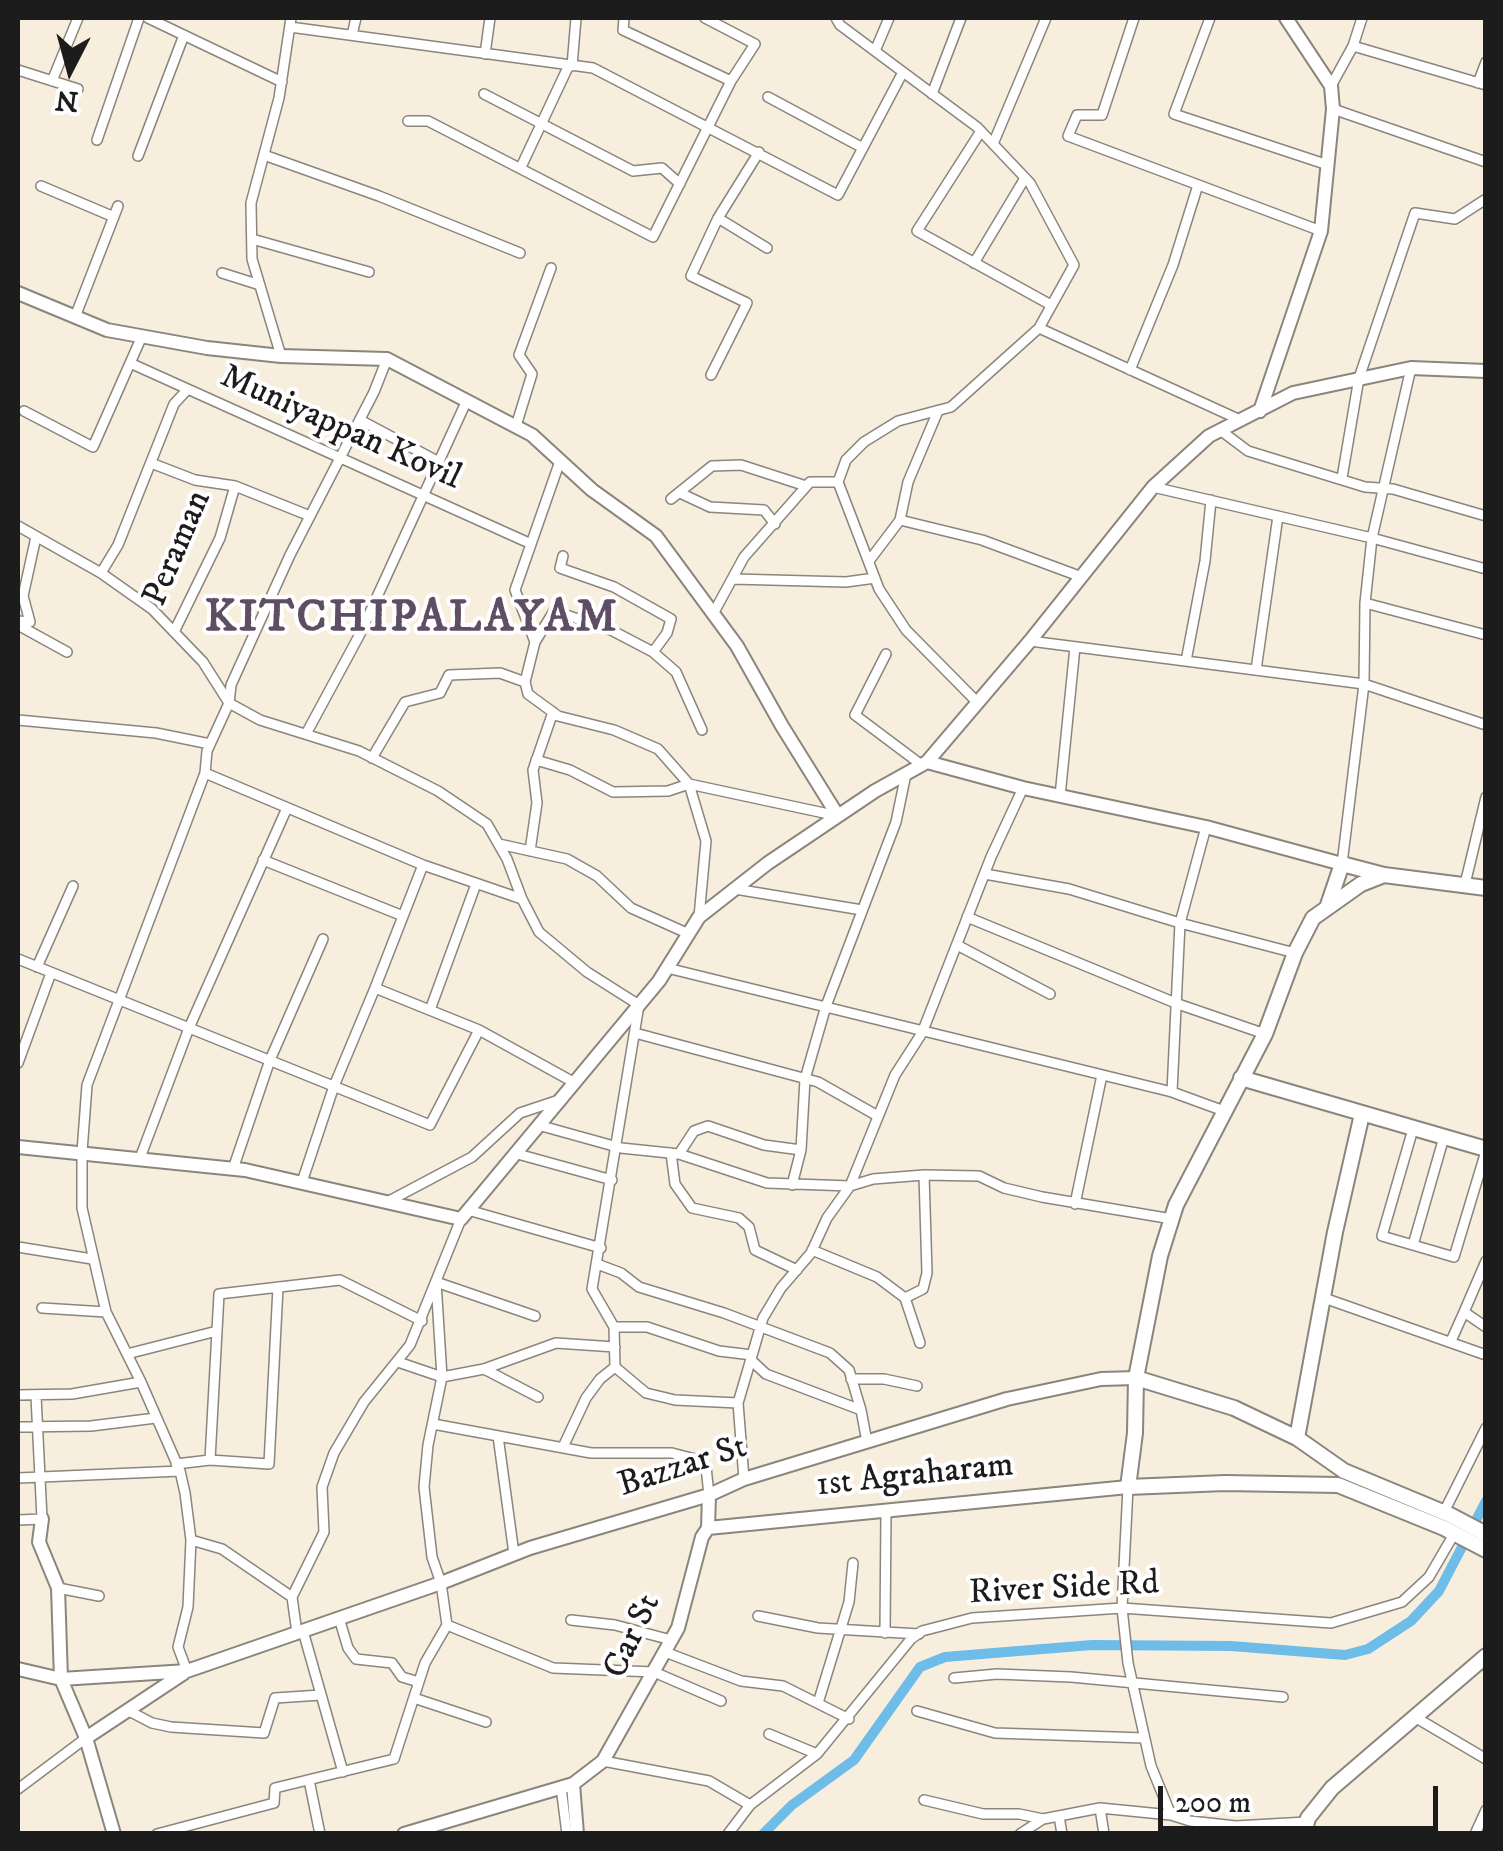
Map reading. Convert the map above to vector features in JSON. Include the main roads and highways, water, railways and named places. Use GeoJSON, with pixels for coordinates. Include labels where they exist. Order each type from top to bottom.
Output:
{"type":"FeatureCollection","features":[{"type":"Feature","properties":{"kind":"main road"},"geometry":{"type":"LineString","coordinates":[[1260,411],[1321,231],[1333,108],[1332,86],[1286,18]]}},
{"type":"Feature","properties":{"kind":"main road"},"geometry":{"type":"LineString","coordinates":[[18,296],[106,330],[206,348],[281,356],[386,359],[532,435],[592,490],[656,536],[737,646],[838,816]]}},
{"type":"Feature","properties":{"kind":"main road"},"geometry":{"type":"LineString","coordinates":[[18,1147],[234,1169],[464,1215],[640,1005],[699,917],[838,816],[923,762],[1030,641],[1153,487],[1220,430],[1293,392],[1412,368],[1486,372]]}},
{"type":"Feature","properties":{"kind":"main road"},"geometry":{"type":"LineString","coordinates":[[923,762],[1206,827],[1384,875],[1486,888]]}},
{"type":"Feature","properties":{"kind":"main road"},"geometry":{"type":"LineString","coordinates":[[1328,906],[1342,864]]}},
{"type":"Feature","properties":{"kind":"main road"},"geometry":{"type":"LineString","coordinates":[[1384,875],[1361,884],[1313,918],[1294,952],[1265,1034],[1172,1219],[1160,1256],[1136,1378],[1135,1433],[1128,1487],[1341,1478],[1486,1534]]}},
{"type":"Feature","properties":{"kind":"main road"},"geometry":{"type":"LineString","coordinates":[[1241,1078],[1486,1150]]}},
{"type":"Feature","properties":{"kind":"main road"},"geometry":{"type":"LineString","coordinates":[[1297,1438],[1362,1114]]}},
{"type":"Feature","properties":{"kind":"main road","name":"Bazzar St"},"geometry":{"type":"LineString","coordinates":[[18,1670],[62,1678],[187,1671],[514,1554],[708,1495],[744,1479],[1007,1399],[1100,1379],[1136,1378],[1234,1408],[1297,1438],[1341,1478]]}},
{"type":"Feature","properties":{"kind":"main road","name":"1st Agraharam"},"geometry":{"type":"LineString","coordinates":[[708,1528],[1128,1487]]}},
{"type":"Feature","properties":{"kind":"main road","name":"Car St"},"geometry":{"type":"LineString","coordinates":[[567,1785],[602,1761],[678,1628],[702,1537],[708,1528],[708,1495]]}},
{"type":"Feature","properties":{"kind":"main road"},"geometry":{"type":"LineString","coordinates":[[42,1519],[39,1542],[58,1588],[62,1678],[86,1738],[114,1834]]}},
{"type":"Feature","properties":{"kind":"main road"},"geometry":{"type":"LineString","coordinates":[[1448,1522],[1486,1550]]}},
{"type":"Feature","properties":{"kind":"main road"},"geometry":{"type":"LineString","coordinates":[[1307,1827],[1332,1788],[1486,1656]]}},
{"type":"Feature","properties":{"kind":"main road"},"geometry":{"type":"LineString","coordinates":[[86,1738],[187,1671]]}},
{"type":"Feature","properties":{"kind":"main road"},"geometry":{"type":"LineString","coordinates":[[404,1834],[567,1785],[577,1834]]}},
{"type":"Feature","properties":{"kind":"waterway"},"geometry":{"type":"LineString","coordinates":[[763,1834],[792,1805],[854,1760],[920,1667],[945,1657],[1092,1645],[1231,1646],[1345,1655],[1368,1649],[1411,1621],[1439,1591],[1486,1501]]}},
{"type":"Feature","properties":{"kind":"district","name":"KITCHIPALAYAM"},"geometry":{"type":"Point","coordinates":[412,621]}}]}
